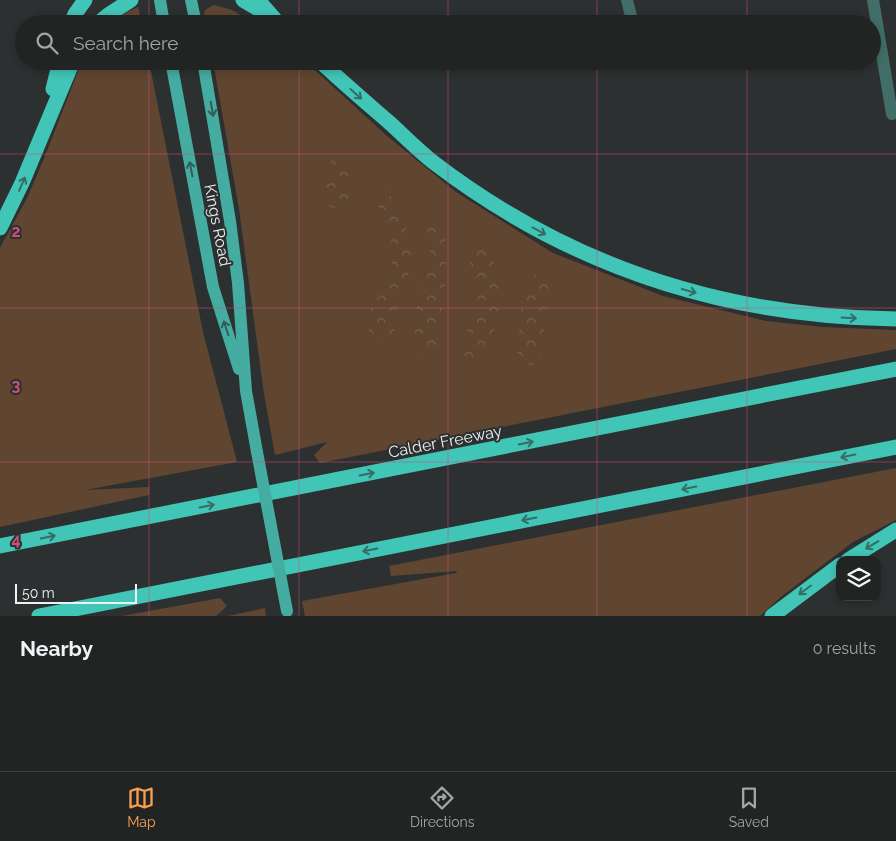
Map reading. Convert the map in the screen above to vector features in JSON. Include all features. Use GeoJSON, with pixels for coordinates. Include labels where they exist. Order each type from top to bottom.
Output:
{"type":"FeatureCollection","features":[{"type":"Feature","properties":{"kind":"highway"},"geometry":{"type":"LineString","coordinates":[[75,15],[84,0]]}},
{"type":"Feature","properties":{"kind":"highway"},"geometry":{"type":"LineString","coordinates":[[108,15],[131,0]]}},
{"type":"Feature","properties":{"kind":"highway"},"geometry":{"type":"LineString","coordinates":[[243,0],[267,15]]}},
{"type":"Feature","properties":{"kind":"highway"},"geometry":{"type":"LineString","coordinates":[[258,0],[271,15]]}},
{"type":"Feature","properties":{"kind":"highway"},"geometry":{"type":"LineString","coordinates":[[41,139],[58,70]]}},
{"type":"Feature","properties":{"kind":"highway"},"geometry":{"type":"LineString","coordinates":[[0,228],[41,139],[69,70]]}},
{"type":"Feature","properties":{"kind":"highway"},"geometry":{"type":"LineString","coordinates":[[330,70],[431,160],[471,190],[519,220],[591,257],[653,280],[708,296],[764,309],[834,317],[896,319]]}},
{"type":"Feature","properties":{"kind":"highway","name":"Calder Freeway"},"geometry":{"type":"LineString","coordinates":[[0,546],[896,369]]}},
{"type":"Feature","properties":{"kind":"highway"},"geometry":{"type":"LineString","coordinates":[[39,616],[896,447]]}},
{"type":"Feature","properties":{"kind":"highway"},"geometry":{"type":"LineString","coordinates":[[854,556],[896,530]]}},
{"type":"Feature","properties":{"kind":"highway"},"geometry":{"type":"LineString","coordinates":[[772,616],[836,568]]}},
{"type":"Feature","properties":{"kind":"main road"},"geometry":{"type":"LineString","coordinates":[[160,0],[162,15]]}},
{"type":"Feature","properties":{"kind":"main road"},"geometry":{"type":"LineString","coordinates":[[192,0],[194,15]]}},
{"type":"Feature","properties":{"kind":"main road","name":"Kings Road"},"geometry":{"type":"LineString","coordinates":[[173,70],[213,287],[246,391]]}},
{"type":"Feature","properties":{"kind":"main road","name":"Kings Road"},"geometry":{"type":"LineString","coordinates":[[205,70],[230,221],[238,284],[246,391],[288,614]]}},
{"type":"Feature","properties":{"kind":"street"},"geometry":{"type":"LineString","coordinates":[[627,0],[631,15]]}},
{"type":"Feature","properties":{"kind":"street"},"geometry":{"type":"LineString","coordinates":[[873,0],[876,15]]}},
{"type":"Feature","properties":{"kind":"street"},"geometry":{"type":"LineString","coordinates":[[881,48],[892,114]]}},
{"type":"Feature","properties":{"kind":"green space"},"geometry":{"type":"Polygon","coordinates":[[[214,5],[232,10],[241,15],[204,15],[204,12],[214,5]]]}},
{"type":"Feature","properties":{"kind":"green space"},"geometry":{"type":"Polygon","coordinates":[[[138,7],[140,15],[122,15],[138,7]]]}},
{"type":"Feature","properties":{"kind":"green space"},"geometry":{"type":"Polygon","coordinates":[[[78,70],[151,70],[203,332],[237,462],[85,490],[149,487],[149,495],[0,527],[0,248],[27,198],[78,70]]]}},
{"type":"Feature","properties":{"kind":"green space"},"geometry":{"type":"Polygon","coordinates":[[[215,70],[315,70],[387,136],[456,192],[553,253],[663,296],[766,321],[822,327],[896,330],[896,349],[320,463],[314,455],[327,442],[275,455],[264,394],[239,209],[215,70]]]}},
{"type":"Feature","properties":{"kind":"green space"},"geometry":{"type":"Polygon","coordinates":[[[337,159],[348,165],[352,175],[348,200],[339,208],[335,208],[328,206],[324,199],[329,164],[332,160],[337,159]]]}},
{"type":"Feature","properties":{"kind":"green space"},"geometry":{"type":"Polygon","coordinates":[[[381,187],[386,187],[388,190],[403,223],[411,249],[411,265],[396,313],[394,334],[388,340],[381,341],[375,339],[370,334],[368,320],[369,311],[387,280],[393,254],[390,237],[375,194],[381,187]]]}},
{"type":"Feature","properties":{"kind":"green space"},"geometry":{"type":"Polygon","coordinates":[[[432,215],[439,220],[446,241],[446,282],[443,305],[437,325],[439,352],[435,357],[429,358],[418,351],[414,326],[415,314],[429,259],[427,219],[432,215]]]}},
{"type":"Feature","properties":{"kind":"green space"},"geometry":{"type":"Polygon","coordinates":[[[479,249],[487,252],[495,264],[502,306],[491,341],[485,351],[481,355],[470,358],[463,356],[460,348],[477,302],[477,289],[470,261],[474,250],[479,249]]]}},
{"type":"Feature","properties":{"kind":"green space"},"geometry":{"type":"Polygon","coordinates":[[[534,275],[546,279],[550,292],[540,356],[534,364],[527,364],[518,360],[517,351],[524,284],[528,278],[534,275]]]}},
{"type":"Feature","properties":{"kind":"green space"},"geometry":{"type":"Polygon","coordinates":[[[896,468],[896,520],[853,542],[782,596],[760,616],[305,616],[302,601],[456,573],[457,571],[391,576],[389,566],[896,468]]]}},
{"type":"Feature","properties":{"kind":"green space"},"geometry":{"type":"Polygon","coordinates":[[[220,598],[227,606],[216,616],[122,616],[220,598]]]}},
{"type":"Feature","properties":{"kind":"green space"},"geometry":{"type":"Polygon","coordinates":[[[265,608],[266,616],[228,616],[265,608]]]}}]}
